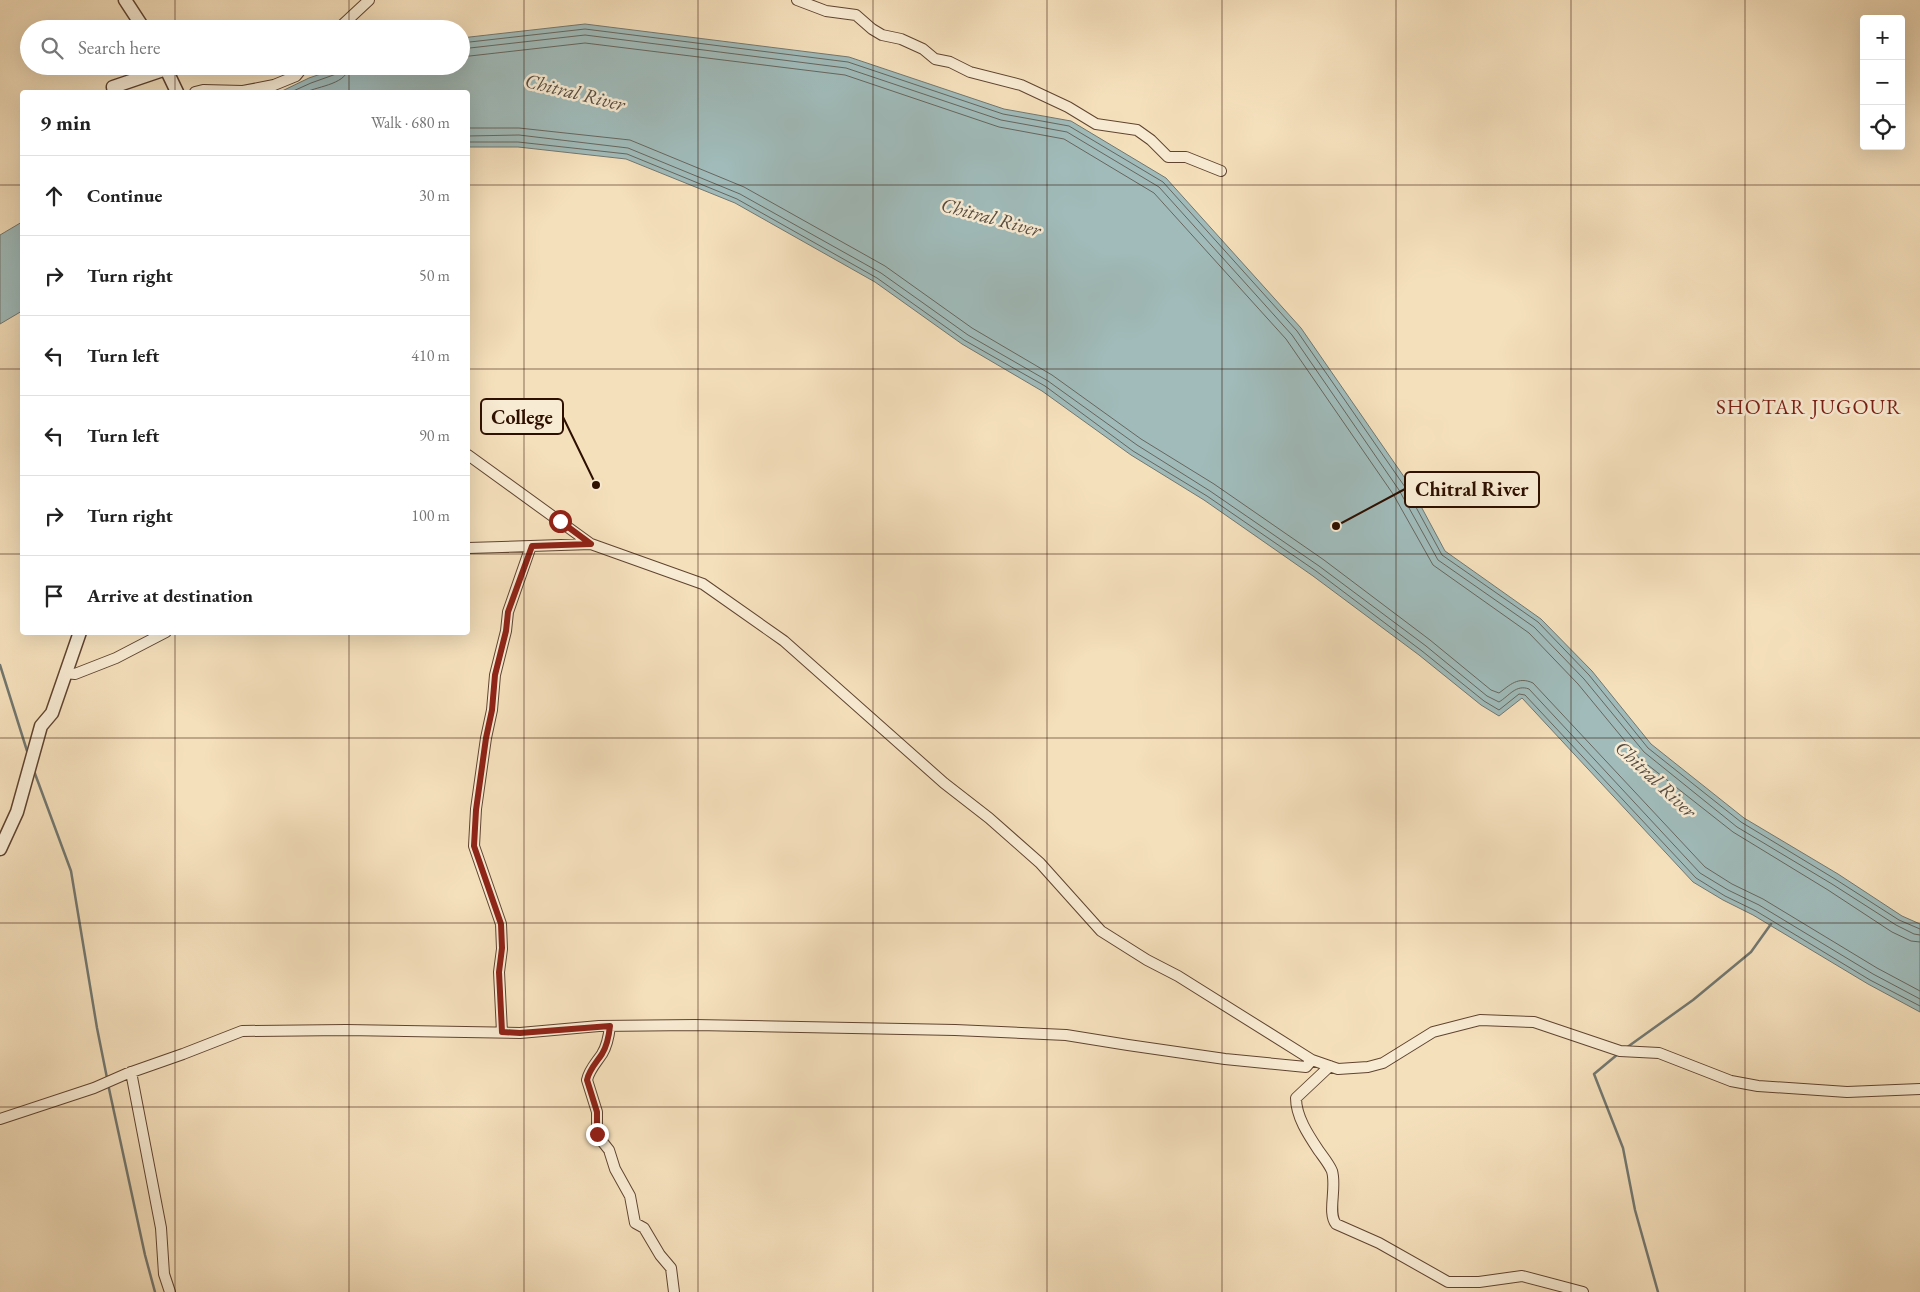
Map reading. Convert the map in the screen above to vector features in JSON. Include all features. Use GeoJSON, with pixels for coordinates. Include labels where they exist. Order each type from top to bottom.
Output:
{"type":"FeatureCollection","features":[{"type":"Feature","properties":{"kind":"street"},"geometry":{"type":"LineString","coordinates":[[125,0],[138,20]]}},
{"type":"Feature","properties":{"kind":"street"},"geometry":{"type":"LineString","coordinates":[[348,20],[369,0]]}},
{"type":"Feature","properties":{"kind":"street"},"geometry":{"type":"LineString","coordinates":[[797,0],[826,11],[856,16],[882,35],[901,39],[923,49],[935,58],[950,62],[970,72],[1021,85],[1068,107],[1096,124],[1137,130],[1168,157],[1186,157],[1221,171]]}},
{"type":"Feature","properties":{"kind":"street"},"geometry":{"type":"LineString","coordinates":[[114,90],[113,87],[146,75]]}},
{"type":"Feature","properties":{"kind":"street"},"geometry":{"type":"LineString","coordinates":[[168,75],[176,90]]}},
{"type":"Feature","properties":{"kind":"street"},"geometry":{"type":"LineString","coordinates":[[248,90],[274,85],[297,75]]}},
{"type":"Feature","properties":{"kind":"street"},"geometry":{"type":"LineString","coordinates":[[470,456],[591,544],[703,584],[784,641],[944,783],[989,818],[1040,863],[1101,931],[1147,960],[1178,976],[1312,1060],[1338,1069],[1368,1067],[1383,1063],[1433,1032],[1480,1020],[1534,1022],[1620,1051],[1659,1053],[1731,1081],[1758,1086],[1847,1092],[1920,1089]]}},
{"type":"Feature","properties":{"kind":"street"},"geometry":{"type":"LineString","coordinates":[[470,548],[591,544]]}},
{"type":"Feature","properties":{"kind":"street"},"geometry":{"type":"LineString","coordinates":[[502,1032],[499,972],[502,948],[501,924],[474,846],[476,810],[486,738],[492,710],[495,675],[506,631],[508,612],[532,546]]}},
{"type":"Feature","properties":{"kind":"street"},"geometry":{"type":"LineString","coordinates":[[0,850],[17,812],[40,726],[52,713],[79,635]]}},
{"type":"Feature","properties":{"kind":"street"},"geometry":{"type":"LineString","coordinates":[[65,673],[75,674],[116,658],[160,635]]}},
{"type":"Feature","properties":{"kind":"street"},"geometry":{"type":"LineString","coordinates":[[0,1119],[94,1088],[128,1073],[242,1031],[356,1030],[520,1033],[610,1026],[695,1025],[890,1028],[1066,1035],[1128,1046],[1225,1059],[1306,1067],[1312,1060]]}},
{"type":"Feature","properties":{"kind":"street"},"geometry":{"type":"LineString","coordinates":[[610,1026],[609,1036],[603,1053],[596,1061],[587,1080],[597,1112],[597,1134],[609,1150],[615,1169],[630,1196],[635,1223],[644,1228],[660,1255],[671,1268],[674,1292]]}},
{"type":"Feature","properties":{"kind":"street"},"geometry":{"type":"LineString","coordinates":[[1330,1066],[1296,1098],[1296,1106],[1307,1131],[1330,1166],[1333,1174],[1334,1195],[1332,1212],[1333,1221],[1336,1224],[1379,1243],[1448,1282],[1479,1282],[1522,1276],[1583,1292]]}},
{"type":"Feature","properties":{"kind":"street"},"geometry":{"type":"LineString","coordinates":[[128,1073],[161,1228],[164,1274],[170,1292]]}},
{"type":"Feature","properties":{"kind":"water","name":"Chitral River"},"geometry":{"type":"Polygon","coordinates":[[[585,24],[849,57],[1004,109],[1071,121],[1166,178],[1301,328],[1409,484],[1445,551],[1541,619],[1592,671],[1651,744],[1744,818],[1838,874],[1902,916],[1920,924],[1920,1012],[1868,984],[1753,915],[1693,882],[1522,698],[1499,716],[1481,705],[1419,655],[1313,576],[1204,500],[1131,455],[1042,391],[962,344],[875,282],[735,203],[626,159],[518,147],[470,147],[470,90],[284,90],[318,75],[470,75],[470,37],[585,24]]]}},
{"type":"Feature","properties":{"kind":"water"},"geometry":{"type":"Polygon","coordinates":[[[20,223],[20,312],[0,324],[0,235],[20,223]]]}},
{"type":"Feature","properties":{"kind":"waterway"},"geometry":{"type":"LineString","coordinates":[[0,665],[28,754]]}},
{"type":"Feature","properties":{"kind":"waterway"},"geometry":{"type":"LineString","coordinates":[[34,771],[71,871],[107,1078]]}},
{"type":"Feature","properties":{"kind":"waterway"},"geometry":{"type":"LineString","coordinates":[[1626,1048],[1693,1000],[1751,952],[1771,924]]}},
{"type":"Feature","properties":{"kind":"waterway"},"geometry":{"type":"LineString","coordinates":[[1618,1054],[1594,1074],[1623,1148],[1635,1210],[1658,1292]]}},
{"type":"Feature","properties":{"kind":"waterway"},"geometry":{"type":"LineString","coordinates":[[108,1084],[145,1255],[155,1292]]}},
{"type":"Feature","properties":{"kind":"place","name":"College"},"geometry":{"type":"Point","coordinates":[596,485]}},
{"type":"Feature","properties":{"kind":"place","name":"Chitral River"},"geometry":{"type":"Point","coordinates":[1336,526]}},
{"type":"Feature","properties":{"kind":"district","name":"SHOTAR JUGOUR"},"geometry":{"type":"Point","coordinates":[1809,407]}},
{"type":"Feature","properties":{"kind":"route"},"geometry":{"type":"LineString","coordinates":[[560,521],[591,544],[532,546],[508,612],[506,631],[495,675],[492,710],[486,738],[476,810],[474,846],[501,924],[502,948],[499,972],[502,1000],[502,1032],[520,1033],[610,1026],[609,1036],[603,1053],[588,1074],[587,1080],[597,1112],[597,1134]]}}]}
